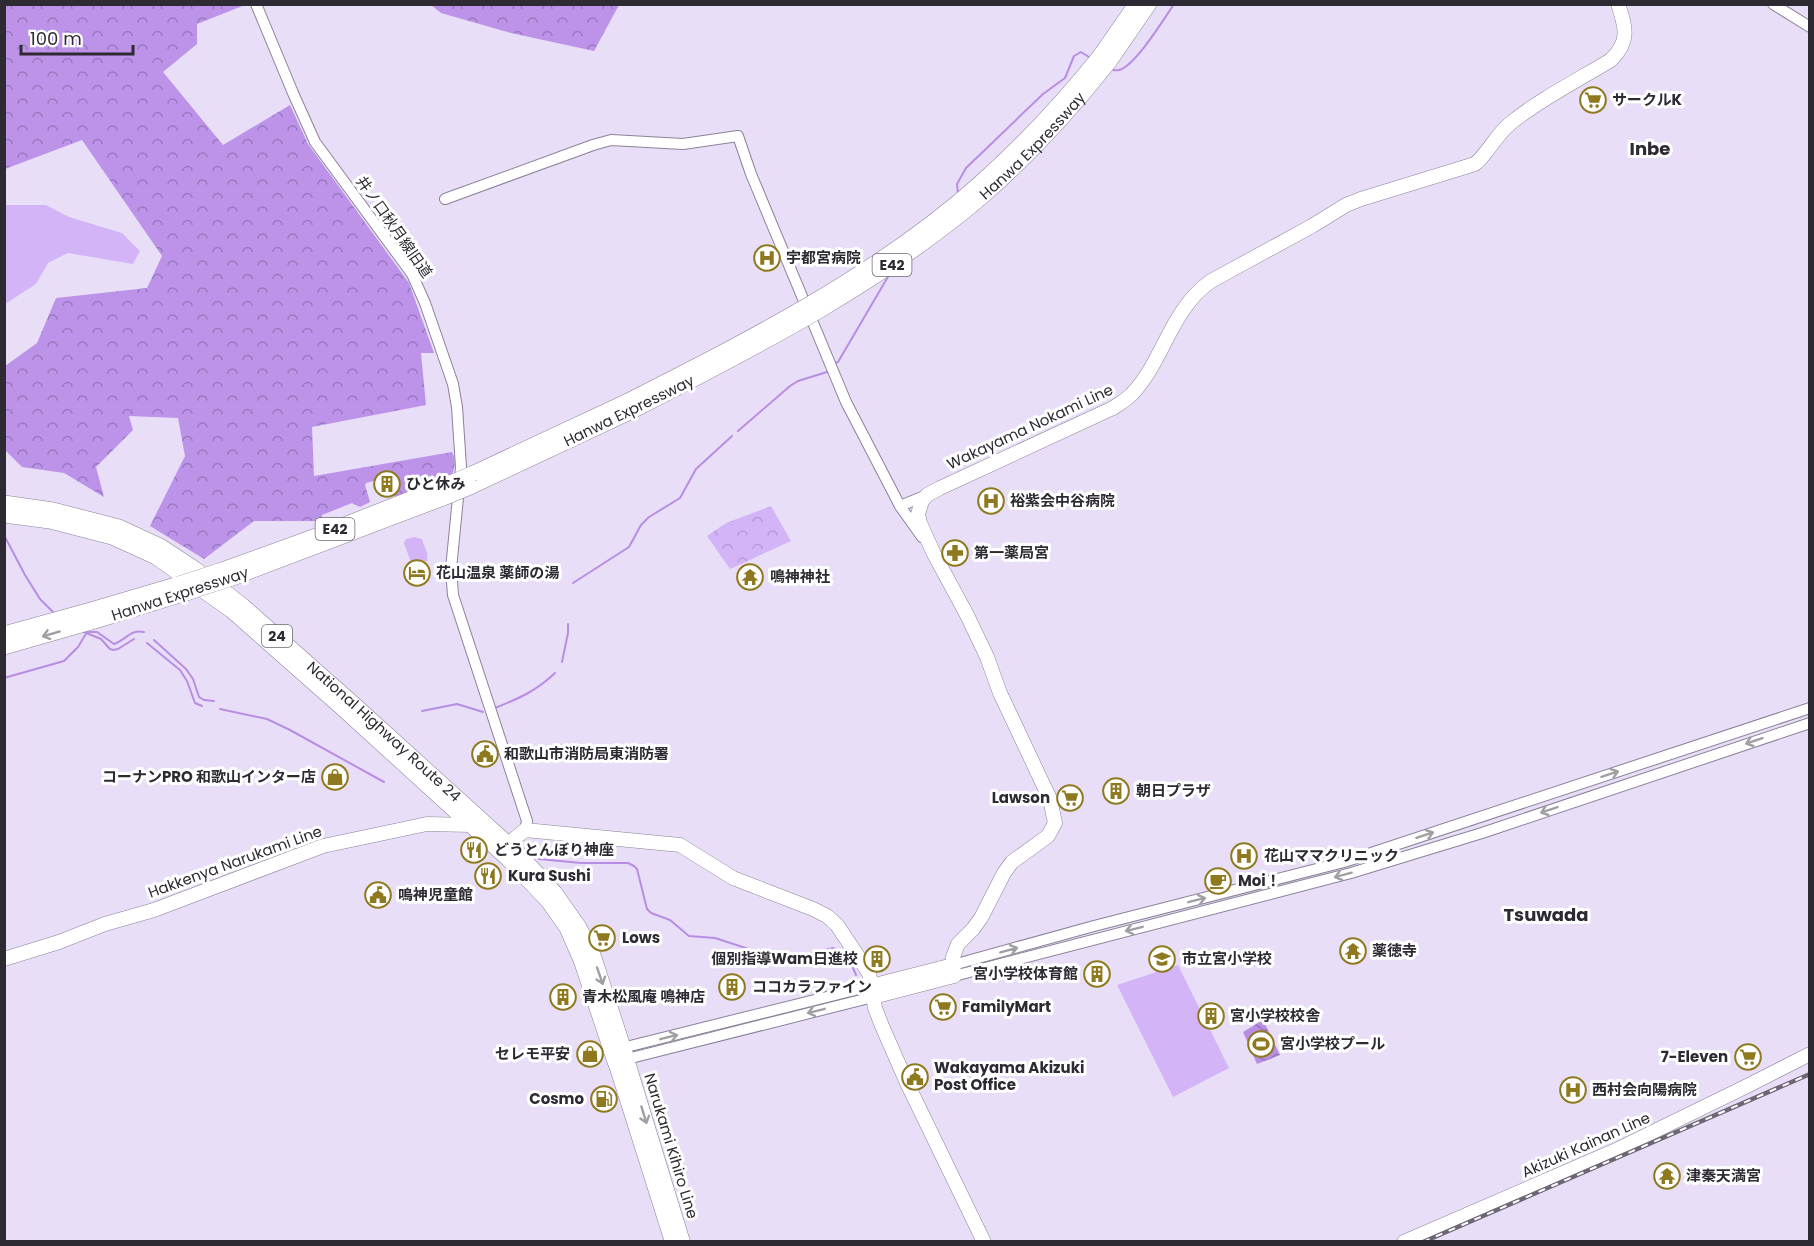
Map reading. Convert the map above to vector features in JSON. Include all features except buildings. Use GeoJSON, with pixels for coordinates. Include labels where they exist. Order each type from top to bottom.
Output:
{"type":"FeatureCollection","features":[{"type":"Feature","properties":{"kind":"highway","name":"Hanwa Expressway"},"geometry":{"type":"LineString","coordinates":[[4,647],[95,615],[227,574],[316,536],[472,480],[760,345],[910,253],[985,195],[1024,159],[1077,101],[1136,4]]}},
{"type":"Feature","properties":{"kind":"highway","name":"Hanwa Expressway"},"geometry":{"type":"LineString","coordinates":[[1104,59],[1149,4]]}},
{"type":"Feature","properties":{"kind":"highway","name":"National Highway Route 24"},"geometry":{"type":"LineString","coordinates":[[4,503],[52,510],[119,527],[160,546],[195,569],[243,606],[555,893],[579,927],[601,976],[620,1055]]}},
{"type":"Feature","properties":{"kind":"highway","name":"National Highway Route 24"},"geometry":{"type":"LineString","coordinates":[[4,515],[50,521],[112,537],[156,557],[181,573],[231,610],[475,821]]}},
{"type":"Feature","properties":{"kind":"highway","name":"Hanwa Expressway"},"geometry":{"type":"LineString","coordinates":[[4,634],[95,615]]}},
{"type":"Feature","properties":{"kind":"main road","name":"Wakayama Nokami Line"},"geometry":{"type":"LineString","coordinates":[[927,495],[1113,408],[1125,400],[1147,374],[1179,316],[1202,287],[1212,280],[1346,205],[1475,164],[1510,123],[1611,60],[1620,51],[1625,31],[1618,4]]}},
{"type":"Feature","properties":{"kind":"main road"},"geometry":{"type":"LineString","coordinates":[[872,991],[954,971],[953,957],[958,944],[981,918],[1010,865],[1048,836],[1055,823],[1050,799],[1000,693],[987,657],[920,523],[918,514],[922,501],[927,495]]}},
{"type":"Feature","properties":{"kind":"main road","name":"Hakkenya Narukami Line"},"geometry":{"type":"LineString","coordinates":[[4,958],[154,910],[322,846],[427,824],[475,821]]}},
{"type":"Feature","properties":{"kind":"main road"},"geometry":{"type":"LineString","coordinates":[[503,847],[525,830],[680,845],[733,878],[827,916],[837,925],[868,973],[882,1026],[984,1242]]}},
{"type":"Feature","properties":{"kind":"main road","name":"Akizuki Kainan Line"},"geometry":{"type":"LineString","coordinates":[[1404,1242],[1623,1148],[1809,1054]]}},
{"type":"Feature","properties":{"kind":"main road","name":"Narukami Kihiro Line"},"geometry":{"type":"LineString","coordinates":[[620,1055],[672,1242]]}},
{"type":"Feature","properties":{"kind":"main road","name":"Narukami Kihiro Line"},"geometry":{"type":"LineString","coordinates":[[620,1055],[683,1242]]}},
{"type":"Feature","properties":{"kind":"street","name":"井ノ口秋月線旧道"},"geometry":{"type":"LineString","coordinates":[[256,4],[315,142],[412,274],[425,303],[453,384],[457,407],[461,468],[451,569],[453,595],[527,821],[525,830]]}},
{"type":"Feature","properties":{"kind":"street"},"geometry":{"type":"LineString","coordinates":[[1773,4],[1809,27]]}},
{"type":"Feature","properties":{"kind":"street"},"geometry":{"type":"LineString","coordinates":[[445,199],[611,140],[683,144],[738,136],[751,174],[846,402],[900,506],[934,554]]}},
{"type":"Feature","properties":{"kind":"street"},"geometry":{"type":"LineString","coordinates":[[900,506],[927,495]]}},
{"type":"Feature","properties":{"kind":"street"},"geometry":{"type":"LineString","coordinates":[[954,971],[1094,926],[1344,862],[1809,708]]}},
{"type":"Feature","properties":{"kind":"street"},"geometry":{"type":"LineString","coordinates":[[954,971],[1351,873],[1482,833],[1809,723]]}},
{"type":"Feature","properties":{"kind":"street"},"geometry":{"type":"LineString","coordinates":[[620,1055],[872,991]]}},
{"type":"Feature","properties":{"kind":"green space"},"geometry":{"type":"Polygon","coordinates":[[[5,5],[245,5],[197,24],[197,44],[163,72],[223,145],[290,105],[308,144],[409,283],[434,353],[421,353],[426,405],[312,427],[314,476],[452,452],[455,463],[452,474],[396,497],[387,477],[366,483],[370,502],[360,507],[352,503],[322,515],[322,521],[254,521],[204,559],[150,526],[185,456],[178,418],[129,416],[133,430],[96,467],[104,497],[64,473],[22,467],[5,450],[5,366],[37,343],[56,298],[147,288],[162,256],[82,140],[5,169],[5,5]]]}},
{"type":"Feature","properties":{"kind":"green space"},"geometry":{"type":"Polygon","coordinates":[[[431,5],[619,5],[594,51],[511,33],[441,13],[431,5]]]}},
{"type":"Feature","properties":{"kind":"green space"},"geometry":{"type":"Polygon","coordinates":[[[5,205],[46,205],[69,217],[122,233],[140,251],[133,264],[68,253],[48,263],[36,284],[5,304],[5,205]]]}},
{"type":"Feature","properties":{"kind":"green space"},"geometry":{"type":"Polygon","coordinates":[[[771,506],[791,541],[730,569],[707,536],[726,523],[771,506]]]}},
{"type":"Feature","properties":{"kind":"green space"},"geometry":{"type":"Polygon","coordinates":[[[414,537],[422,539],[427,552],[427,561],[412,565],[404,543],[406,539],[414,537]]]}},
{"type":"Feature","properties":{"kind":"green space"},"geometry":{"type":"Polygon","coordinates":[[[1178,965],[1229,1068],[1173,1097],[1117,985],[1178,965]]]}},
{"type":"Feature","properties":{"kind":"water","name":"宮小学校プール"},"geometry":{"type":"Polygon","coordinates":[[[1263,1020],[1280,1055],[1257,1064],[1243,1032],[1263,1020]]]}},
{"type":"Feature","properties":{"kind":"waterway"},"geometry":{"type":"LineString","coordinates":[[1110,69],[1119,70],[1133,60],[1174,4]]}},
{"type":"Feature","properties":{"kind":"waterway"},"geometry":{"type":"LineString","coordinates":[[958,194],[957,184],[966,168],[1043,94],[1065,78],[1074,56],[1081,52],[1092,59]]}},
{"type":"Feature","properties":{"kind":"waterway"},"geometry":{"type":"LineString","coordinates":[[834,363],[838,362],[889,275]]}},
{"type":"Feature","properties":{"kind":"waterway"},"geometry":{"type":"LineString","coordinates":[[738,431],[790,386],[798,381],[827,372]]}},
{"type":"Feature","properties":{"kind":"waterway"},"geometry":{"type":"LineString","coordinates":[[573,583],[629,547],[641,525],[649,517],[680,498],[696,469],[732,436]]}},
{"type":"Feature","properties":{"kind":"waterway"},"geometry":{"type":"LineString","coordinates":[[4,535],[40,599],[54,613]]}},
{"type":"Feature","properties":{"kind":"waterway"},"geometry":{"type":"LineString","coordinates":[[562,662],[568,624]]}},
{"type":"Feature","properties":{"kind":"waterway"},"geometry":{"type":"LineString","coordinates":[[84,632],[101,639],[113,650],[134,639]]}},
{"type":"Feature","properties":{"kind":"waterway"},"geometry":{"type":"LineString","coordinates":[[4,678],[64,661],[78,647],[87,632]]}},
{"type":"Feature","properties":{"kind":"waterway"},"geometry":{"type":"LineString","coordinates":[[89,632],[97,632],[114,644],[132,633],[144,632]]}},
{"type":"Feature","properties":{"kind":"waterway"},"geometry":{"type":"LineString","coordinates":[[154,640],[186,669],[193,679],[199,697],[214,701]]}},
{"type":"Feature","properties":{"kind":"waterway"},"geometry":{"type":"LineString","coordinates":[[147,643],[180,670],[187,681],[195,703],[202,706]]}},
{"type":"Feature","properties":{"kind":"waterway"},"geometry":{"type":"LineString","coordinates":[[495,708],[527,694],[555,673]]}},
{"type":"Feature","properties":{"kind":"waterway"},"geometry":{"type":"LineString","coordinates":[[422,711],[457,704],[483,712]]}},
{"type":"Feature","properties":{"kind":"waterway"},"geometry":{"type":"LineString","coordinates":[[220,709],[267,719],[384,782]]}},
{"type":"Feature","properties":{"kind":"waterway"},"geometry":{"type":"LineString","coordinates":[[539,859],[581,863],[628,863],[637,869],[647,909],[651,913],[670,920],[689,936],[715,938],[770,956],[793,958],[833,948],[848,956],[856,975]]}},
{"type":"Feature","properties":{"kind":"railway"},"geometry":{"type":"LineString","coordinates":[[1423,1242],[1810,1074]]}},
{"type":"Feature","properties":{"kind":"place","name":"サークルK"},"geometry":{"type":"Point","coordinates":[1593,100]}},
{"type":"Feature","properties":{"kind":"place","name":"宇都宮病院"},"geometry":{"type":"Point","coordinates":[767,258]}},
{"type":"Feature","properties":{"kind":"place","name":"ひと休み"},"geometry":{"type":"Point","coordinates":[387,484]}},
{"type":"Feature","properties":{"kind":"place","name":"裕紫会中谷病院"},"geometry":{"type":"Point","coordinates":[991,501]}},
{"type":"Feature","properties":{"kind":"place","name":"第一薬局宮"},"geometry":{"type":"Point","coordinates":[955,553]}},
{"type":"Feature","properties":{"kind":"place","name":"花山温泉 薬師の湯"},"geometry":{"type":"Point","coordinates":[417,573]}},
{"type":"Feature","properties":{"kind":"place","name":"鳴神神社"},"geometry":{"type":"Point","coordinates":[750,577]}},
{"type":"Feature","properties":{"kind":"place","name":"和歌山市消防局東消防署"},"geometry":{"type":"Point","coordinates":[485,754]}},
{"type":"Feature","properties":{"kind":"place","name":"コーナンPRO 和歌山インター店"},"geometry":{"type":"Point","coordinates":[335,777]}},
{"type":"Feature","properties":{"kind":"place","name":"朝日プラザ"},"geometry":{"type":"Point","coordinates":[1116,791]}},
{"type":"Feature","properties":{"kind":"place","name":"Lawson"},"geometry":{"type":"Point","coordinates":[1070,798]}},
{"type":"Feature","properties":{"kind":"place","name":"どうとんぼり神座"},"geometry":{"type":"Point","coordinates":[474,850]}},
{"type":"Feature","properties":{"kind":"place","name":"花山ママクリニック"},"geometry":{"type":"Point","coordinates":[1244,856]}},
{"type":"Feature","properties":{"kind":"place","name":"Kura Sushi"},"geometry":{"type":"Point","coordinates":[488,876]}},
{"type":"Feature","properties":{"kind":"place","name":"Moi！"},"geometry":{"type":"Point","coordinates":[1218,881]}},
{"type":"Feature","properties":{"kind":"place","name":"嗚神児童館"},"geometry":{"type":"Point","coordinates":[378,895]}},
{"type":"Feature","properties":{"kind":"place","name":"Lows"},"geometry":{"type":"Point","coordinates":[602,938]}},
{"type":"Feature","properties":{"kind":"place","name":"薬徳寺"},"geometry":{"type":"Point","coordinates":[1353,951]}},
{"type":"Feature","properties":{"kind":"place","name":"個別指導Wam日進校"},"geometry":{"type":"Point","coordinates":[877,959]}},
{"type":"Feature","properties":{"kind":"place","name":"市立宮小学校"},"geometry":{"type":"Point","coordinates":[1162,959]}},
{"type":"Feature","properties":{"kind":"place","name":"宮小学校体育館"},"geometry":{"type":"Point","coordinates":[1097,974]}},
{"type":"Feature","properties":{"kind":"place","name":"ココカラファイン"},"geometry":{"type":"Point","coordinates":[732,987]}},
{"type":"Feature","properties":{"kind":"place","name":"青木松風庵 鳴神店"},"geometry":{"type":"Point","coordinates":[563,997]}},
{"type":"Feature","properties":{"kind":"place","name":"FamilyMart"},"geometry":{"type":"Point","coordinates":[943,1007]}},
{"type":"Feature","properties":{"kind":"place","name":"宮小学校校舎"},"geometry":{"type":"Point","coordinates":[1211,1016]}},
{"type":"Feature","properties":{"kind":"place","name":"宮小学校プール"},"geometry":{"type":"Point","coordinates":[1261,1044]}},
{"type":"Feature","properties":{"kind":"place","name":"セレモ平安"},"geometry":{"type":"Point","coordinates":[590,1054]}},
{"type":"Feature","properties":{"kind":"place","name":"7-Eleven"},"geometry":{"type":"Point","coordinates":[1748,1057]}},
{"type":"Feature","properties":{"kind":"place","name":"Wakayama Akizuki Post Office"},"geometry":{"type":"Point","coordinates":[915,1077]}},
{"type":"Feature","properties":{"kind":"place","name":"西村会向陽病院"},"geometry":{"type":"Point","coordinates":[1573,1090]}},
{"type":"Feature","properties":{"kind":"place","name":"Cosmo"},"geometry":{"type":"Point","coordinates":[604,1099]}},
{"type":"Feature","properties":{"kind":"place","name":"津秦天満宮"},"geometry":{"type":"Point","coordinates":[1667,1176]}},
{"type":"Feature","properties":{"kind":"district","name":"Inbe"},"geometry":{"type":"Point","coordinates":[1650,149]}},
{"type":"Feature","properties":{"kind":"district","name":"Tsuwada"},"geometry":{"type":"Point","coordinates":[1546,915]}}]}
